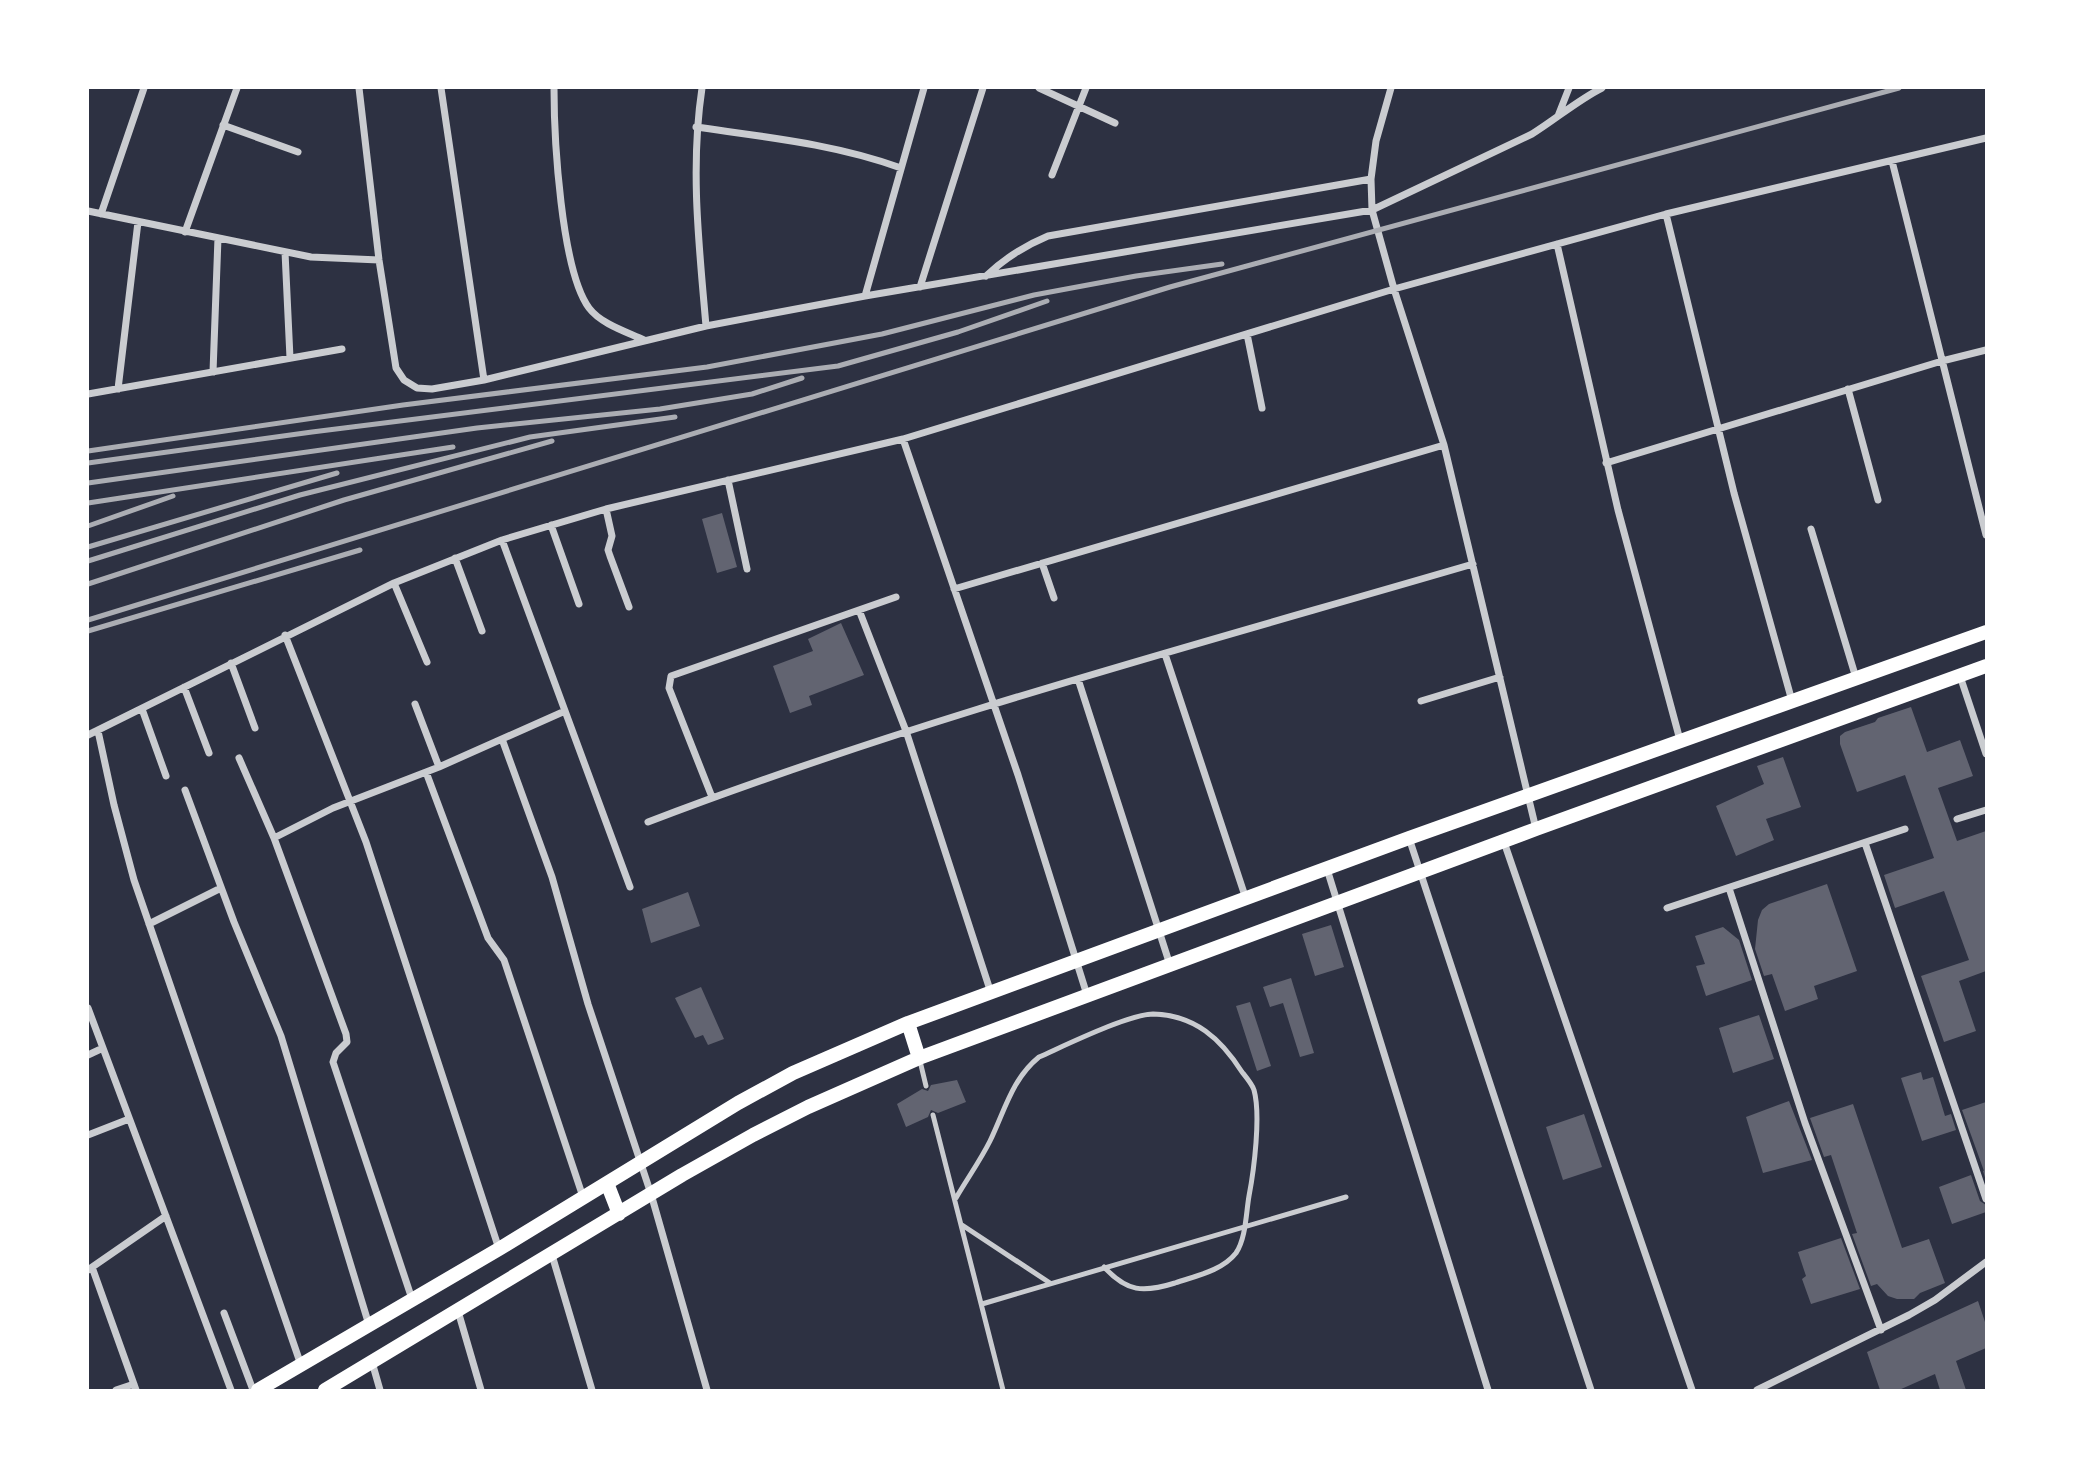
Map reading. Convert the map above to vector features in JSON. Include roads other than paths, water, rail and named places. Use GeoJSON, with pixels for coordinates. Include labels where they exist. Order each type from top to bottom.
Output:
{"type":"FeatureCollection","features":[{"type":"Feature","properties":{"kind":"main road"},"geometry":{"type":"LineString","coordinates":[[258,1391],[499,1249],[727,1109],[793,1073],[908,1023],[1409,838],[1986,632]]}},
{"type":"Feature","properties":{"kind":"main road"},"geometry":{"type":"LineString","coordinates":[[325,1391],[753,1135],[807,1107],[919,1058],[1536,829],[1986,666]]}},
{"type":"Feature","properties":{"kind":"main road"},"geometry":{"type":"LineString","coordinates":[[908,1023],[919,1058]]}},
{"type":"Feature","properties":{"kind":"main road"},"geometry":{"type":"LineString","coordinates":[[607,1183],[619,1214]]}},
{"type":"Feature","properties":{"kind":"street"},"geometry":{"type":"LineString","coordinates":[[101,214],[144,88]]}},
{"type":"Feature","properties":{"kind":"street"},"geometry":{"type":"LineString","coordinates":[[185,232],[237,88]]}},
{"type":"Feature","properties":{"kind":"street"},"geometry":{"type":"LineString","coordinates":[[359,88],[392,353],[396,368],[404,380],[417,388],[432,389],[484,380],[706,326],[865,296],[1372,210],[1532,134],[1602,88]]}},
{"type":"Feature","properties":{"kind":"street"},"geometry":{"type":"LineString","coordinates":[[441,88],[484,380]]}},
{"type":"Feature","properties":{"kind":"street"},"geometry":{"type":"LineString","coordinates":[[554,88],[563,212],[578,290],[591,310],[611,324],[644,340]]}},
{"type":"Feature","properties":{"kind":"street"},"geometry":{"type":"LineString","coordinates":[[702,88],[696,127],[695,195],[706,326]]}},
{"type":"Feature","properties":{"kind":"street"},"geometry":{"type":"LineString","coordinates":[[865,296],[924,88]]}},
{"type":"Feature","properties":{"kind":"street"},"geometry":{"type":"LineString","coordinates":[[920,287],[983,88]]}},
{"type":"Feature","properties":{"kind":"street"},"geometry":{"type":"LineString","coordinates":[[1039,88],[1115,122]]}},
{"type":"Feature","properties":{"kind":"street"},"geometry":{"type":"LineString","coordinates":[[1052,175],[1086,88]]}},
{"type":"Feature","properties":{"kind":"street"},"geometry":{"type":"LineString","coordinates":[[1391,88],[1376,141],[1371,179],[1372,210],[1394,289],[1444,445],[1536,829]]}},
{"type":"Feature","properties":{"kind":"street"},"geometry":{"type":"LineString","coordinates":[[1557,118],[1569,88]]}},
{"type":"Feature","properties":{"kind":"street"},"geometry":{"type":"LineString","coordinates":[[223,125],[298,152]]}},
{"type":"Feature","properties":{"kind":"street"},"geometry":{"type":"LineString","coordinates":[[696,127],[827,146],[901,167]]}},
{"type":"Feature","properties":{"kind":"street"},"geometry":{"type":"LineString","coordinates":[[88,735],[394,583],[502,540],[606,509],[903,439],[1394,289],[1666,214],[1986,138]]}},
{"type":"Feature","properties":{"kind":"street"},"geometry":{"type":"LineString","coordinates":[[1892,161],[1986,535]]}},
{"type":"Feature","properties":{"kind":"street"},"geometry":{"type":"LineString","coordinates":[[985,276],[1004,259],[1048,236],[1371,179]]}},
{"type":"Feature","properties":{"kind":"street"},"geometry":{"type":"LineString","coordinates":[[88,211],[285,252],[333,259],[379,260]]}},
{"type":"Feature","properties":{"kind":"street"},"geometry":{"type":"LineString","coordinates":[[1666,214],[1751,557],[1792,701]]}},
{"type":"Feature","properties":{"kind":"street"},"geometry":{"type":"LineString","coordinates":[[118,389],[138,222]]}},
{"type":"Feature","properties":{"kind":"street"},"geometry":{"type":"LineString","coordinates":[[214,372],[218,238]]}},
{"type":"Feature","properties":{"kind":"street"},"geometry":{"type":"LineString","coordinates":[[1557,244],[1606,463],[1681,740]]}},
{"type":"Feature","properties":{"kind":"street"},"geometry":{"type":"LineString","coordinates":[[285,252],[290,358]]}},
{"type":"Feature","properties":{"kind":"street"},"geometry":{"type":"LineString","coordinates":[[1247,334],[1262,408]]}},
{"type":"Feature","properties":{"kind":"street"},"geometry":{"type":"LineString","coordinates":[[88,394],[342,349]]}},
{"type":"Feature","properties":{"kind":"street"},"geometry":{"type":"LineString","coordinates":[[1606,463],[1986,350]]}},
{"type":"Feature","properties":{"kind":"street"},"geometry":{"type":"LineString","coordinates":[[1848,389],[1878,500]]}},
{"type":"Feature","properties":{"kind":"street"},"geometry":{"type":"LineString","coordinates":[[903,439],[994,704],[1087,996]]}},
{"type":"Feature","properties":{"kind":"street"},"geometry":{"type":"LineString","coordinates":[[954,589],[1444,445]]}},
{"type":"Feature","properties":{"kind":"street"},"geometry":{"type":"LineString","coordinates":[[728,480],[747,569]]}},
{"type":"Feature","properties":{"kind":"street"},"geometry":{"type":"LineString","coordinates":[[606,509],[612,536],[608,550],[629,607]]}},
{"type":"Feature","properties":{"kind":"street"},"geometry":{"type":"LineString","coordinates":[[551,525],[579,604]]}},
{"type":"Feature","properties":{"kind":"street"},"geometry":{"type":"LineString","coordinates":[[1811,529],[1856,678]]}},
{"type":"Feature","properties":{"kind":"street"},"geometry":{"type":"LineString","coordinates":[[502,540],[631,887]]}},
{"type":"Feature","properties":{"kind":"street"},"geometry":{"type":"LineString","coordinates":[[454,558],[482,631]]}},
{"type":"Feature","properties":{"kind":"street"},"geometry":{"type":"LineString","coordinates":[[1042,563],[1054,597]]}},
{"type":"Feature","properties":{"kind":"street"},"geometry":{"type":"LineString","coordinates":[[648,822],[712,797],[906,731],[1473,564]]}},
{"type":"Feature","properties":{"kind":"street"},"geometry":{"type":"LineString","coordinates":[[394,583],[426,662]]}},
{"type":"Feature","properties":{"kind":"street"},"geometry":{"type":"LineString","coordinates":[[712,797],[669,688],[671,676],[896,597]]}},
{"type":"Feature","properties":{"kind":"street"},"geometry":{"type":"LineString","coordinates":[[859,610],[906,731],[991,993]]}},
{"type":"Feature","properties":{"kind":"street"},"geometry":{"type":"LineString","coordinates":[[285,635],[384,893],[499,1249]]}},
{"type":"Feature","properties":{"kind":"street"},"geometry":{"type":"LineString","coordinates":[[1165,654],[1247,899]]}},
{"type":"Feature","properties":{"kind":"street"},"geometry":{"type":"LineString","coordinates":[[231,663],[255,728]]}},
{"type":"Feature","properties":{"kind":"street"},"geometry":{"type":"LineString","coordinates":[[1960,676],[1986,754]]}},
{"type":"Feature","properties":{"kind":"street"},"geometry":{"type":"LineString","coordinates":[[1421,701],[1500,677]]}},
{"type":"Feature","properties":{"kind":"street"},"geometry":{"type":"LineString","coordinates":[[1078,680],[1170,965]]}},
{"type":"Feature","properties":{"kind":"street"},"geometry":{"type":"LineString","coordinates":[[184,687],[209,753]]}},
{"type":"Feature","properties":{"kind":"street"},"geometry":{"type":"LineString","coordinates":[[415,704],[439,767]]}},
{"type":"Feature","properties":{"kind":"street"},"geometry":{"type":"LineString","coordinates":[[142,709],[166,776]]}},
{"type":"Feature","properties":{"kind":"street"},"geometry":{"type":"LineString","coordinates":[[274,838],[565,710]]}},
{"type":"Feature","properties":{"kind":"street"},"geometry":{"type":"LineString","coordinates":[[98,731],[123,842],[301,1365]]}},
{"type":"Feature","properties":{"kind":"street"},"geometry":{"type":"LineString","coordinates":[[502,739],[552,877],[588,1004],[651,1194],[707,1391]]}},
{"type":"Feature","properties":{"kind":"street"},"geometry":{"type":"LineString","coordinates":[[239,758],[274,838],[346,1034],[346,1042],[336,1053],[333,1062],[412,1300]]}},
{"type":"Feature","properties":{"kind":"street"},"geometry":{"type":"LineString","coordinates":[[426,772],[488,938],[504,960],[583,1197]]}},
{"type":"Feature","properties":{"kind":"street"},"geometry":{"type":"LineString","coordinates":[[184,790],[281,1036],[369,1325]]}},
{"type":"Feature","properties":{"kind":"street"},"geometry":{"type":"LineString","coordinates":[[1957,818],[1986,810]]}},
{"type":"Feature","properties":{"kind":"street"},"geometry":{"type":"LineString","coordinates":[[1667,908],[1905,830]]}},
{"type":"Feature","properties":{"kind":"street"},"geometry":{"type":"LineString","coordinates":[[1409,838],[1591,1391]]}},
{"type":"Feature","properties":{"kind":"street"},"geometry":{"type":"LineString","coordinates":[[1504,841],[1692,1391]]}},
{"type":"Feature","properties":{"kind":"street"},"geometry":{"type":"LineString","coordinates":[[1865,843],[1986,1199]]}},
{"type":"Feature","properties":{"kind":"street"},"geometry":{"type":"LineString","coordinates":[[1326,869],[1488,1391]]}},
{"type":"Feature","properties":{"kind":"street"},"geometry":{"type":"LineString","coordinates":[[149,923],[221,888]]}},
{"type":"Feature","properties":{"kind":"street"},"geometry":{"type":"LineString","coordinates":[[1728,888],[1805,1123],[1881,1330]]}},
{"type":"Feature","properties":{"kind":"street"},"geometry":{"type":"LineString","coordinates":[[88,1008],[231,1391]]}},
{"type":"Feature","properties":{"kind":"street"},"geometry":{"type":"LineString","coordinates":[[88,1055],[103,1048]]}},
{"type":"Feature","properties":{"kind":"street"},"geometry":{"type":"LineString","coordinates":[[88,1135],[130,1119]]}},
{"type":"Feature","properties":{"kind":"street"},"geometry":{"type":"LineString","coordinates":[[116,1391],[135,1387],[90,1268],[166,1216]]}},
{"type":"Feature","properties":{"kind":"street"},"geometry":{"type":"LineString","coordinates":[[552,1255],[592,1391]]}},
{"type":"Feature","properties":{"kind":"street"},"geometry":{"type":"LineString","coordinates":[[1756,1391],[1881,1330],[1935,1300],[1986,1262]]}},
{"type":"Feature","properties":{"kind":"street"},"geometry":{"type":"LineString","coordinates":[[458,1311],[481,1391]]}},
{"type":"Feature","properties":{"kind":"street"},"geometry":{"type":"LineString","coordinates":[[224,1313],[253,1391]]}},
{"type":"Feature","properties":{"kind":"street"},"geometry":{"type":"LineString","coordinates":[[372,1362],[380,1391]]}},
{"type":"Feature","properties":{"kind":"lane"},"geometry":{"type":"LineString","coordinates":[[956,1198],[986,1149],[1017,1080],[1026,1067],[1039,1057],[1131,1018],[1151,1014],[1187,1020],[1209,1032],[1228,1050],[1254,1090],[1257,1133],[1240,1245],[1228,1261],[1213,1269],[1152,1290],[1133,1289],[1116,1280],[1104,1267]]}},
{"type":"Feature","properties":{"kind":"lane"},"geometry":{"type":"LineString","coordinates":[[919,1058],[926,1086]]}},
{"type":"Feature","properties":{"kind":"lane"},"geometry":{"type":"LineString","coordinates":[[933,1115],[1003,1391]]}},
{"type":"Feature","properties":{"kind":"lane"},"geometry":{"type":"LineString","coordinates":[[982,1304],[1346,1197]]}},
{"type":"Feature","properties":{"kind":"lane"},"geometry":{"type":"LineString","coordinates":[[962,1225],[1050,1283]]}},
{"type":"Feature","properties":{"kind":"railway"},"geometry":{"type":"LineString","coordinates":[[88,620],[1170,287],[1899,88]]}},
{"type":"Feature","properties":{"kind":"railway"},"geometry":{"type":"LineString","coordinates":[[88,451],[403,405],[707,367],[882,334],[1034,295],[1136,276],[1222,264]]}},
{"type":"Feature","properties":{"kind":"railway"},"geometry":{"type":"LineString","coordinates":[[88,463],[838,366],[958,332],[1047,301]]}},
{"type":"Feature","properties":{"kind":"railway"},"geometry":{"type":"LineString","coordinates":[[88,483],[477,428],[660,409],[752,394],[802,378]]}},
{"type":"Feature","properties":{"kind":"railway"},"geometry":{"type":"LineString","coordinates":[[88,561],[300,495],[530,437],[675,417]]}},
{"type":"Feature","properties":{"kind":"railway"},"geometry":{"type":"LineString","coordinates":[[88,584],[344,500],[552,441]]}},
{"type":"Feature","properties":{"kind":"railway"},"geometry":{"type":"LineString","coordinates":[[88,503],[453,447]]}},
{"type":"Feature","properties":{"kind":"railway"},"geometry":{"type":"LineString","coordinates":[[88,547],[337,473]]}},
{"type":"Feature","properties":{"kind":"railway"},"geometry":{"type":"LineString","coordinates":[[88,526],[173,496]]}},
{"type":"Feature","properties":{"kind":"railway"},"geometry":{"type":"LineString","coordinates":[[88,631],[360,550]]}}]}
